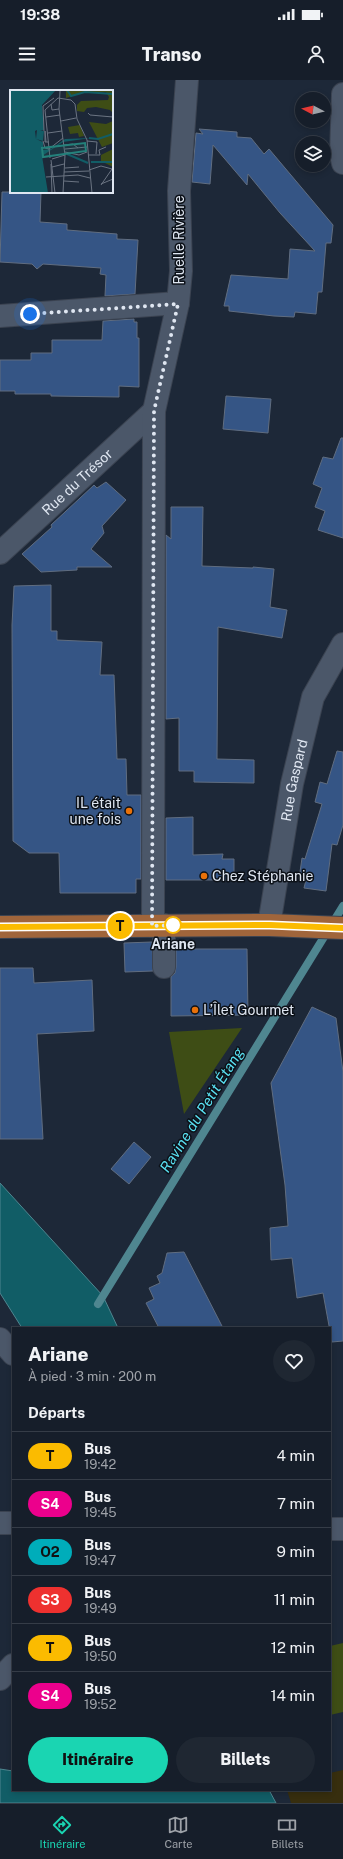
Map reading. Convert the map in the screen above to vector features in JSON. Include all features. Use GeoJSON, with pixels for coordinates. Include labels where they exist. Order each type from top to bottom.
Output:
{"type":"FeatureCollection","features":[{"type":"Feature","properties":{"kind":"main road"},"geometry":{"type":"LineString","coordinates":[[0,926],[279,925],[343,928]]}},
{"type":"Feature","properties":{"kind":"street","name":"Ruelle Rivière"},"geometry":{"type":"LineString","coordinates":[[164,967],[158,925],[154,411],[178,304],[180,271],[179,191],[186,80]]}},
{"type":"Feature","properties":{"kind":"street"},"geometry":{"type":"LineString","coordinates":[[343,94],[341,155],[343,163]]}},
{"type":"Feature","properties":{"kind":"street"},"geometry":{"type":"LineString","coordinates":[[0,316],[178,304]]}},
{"type":"Feature","properties":{"kind":"street","name":"Rue du Trésor"},"geometry":{"type":"LineString","coordinates":[[0,553],[154,411]]}},
{"type":"Feature","properties":{"kind":"street","name":"Rue Gaspard"},"geometry":{"type":"LineString","coordinates":[[279,925],[292,784],[313,697],[343,644]]}},
{"type":"Feature","properties":{"kind":"street"},"geometry":{"type":"LineString","coordinates":[[0,1339],[12,1353]]}},
{"type":"Feature","properties":{"kind":"street"},"geometry":{"type":"LineString","coordinates":[[0,1523],[12,1523]]}},
{"type":"Feature","properties":{"kind":"street"},"geometry":{"type":"LineString","coordinates":[[331,1529],[343,1529]]}},
{"type":"Feature","properties":{"kind":"street"},"geometry":{"type":"LineString","coordinates":[[0,1679],[12,1666]]}},
{"type":"Feature","properties":{"kind":"shaded area"},"geometry":{"type":"Polygon","coordinates":[[[242,1028],[184,1114],[169,1032],[242,1028]]]}},
{"type":"Feature","properties":{"kind":"shaded area"},"geometry":{"type":"Polygon","coordinates":[[[0,1183],[103,1296],[118,1327],[21,1327],[0,1293],[0,1183]]]}},
{"type":"Feature","properties":{"kind":"shaded area"},"geometry":{"type":"Polygon","coordinates":[[[343,1643],[343,1712],[331,1715],[331,1646],[343,1643]]]}},
{"type":"Feature","properties":{"kind":"shaded area"},"geometry":{"type":"Polygon","coordinates":[[[0,1769],[12,1771],[12,1791],[270,1791],[276,1803],[0,1803],[0,1769]]]}},
{"type":"Feature","properties":{"kind":"sand"},"geometry":{"type":"Polygon","coordinates":[[[343,1770],[343,1803],[291,1803],[287,1791],[331,1791],[331,1773],[343,1770]]]}},
{"type":"Feature","properties":{"kind":"building"},"geometry":{"type":"Polygon","coordinates":[[[199,129],[237,132],[237,137],[251,138],[264,154],[269,149],[333,225],[331,243],[326,243],[322,292],[318,292],[316,314],[295,312],[294,317],[274,316],[229,311],[229,306],[224,306],[231,275],[288,279],[290,249],[315,251],[280,213],[248,174],[247,185],[213,145],[210,184],[192,182],[196,133],[203,134],[199,129]]]}},
{"type":"Feature","properties":{"kind":"building"},"geometry":{"type":"Polygon","coordinates":[[[2,192],[41,193],[40,222],[67,224],[67,230],[117,234],[117,239],[138,240],[135,294],[105,296],[106,275],[100,274],[101,268],[43,264],[37,269],[32,264],[0,262],[2,192]]]}},
{"type":"Feature","properties":{"kind":"building"},"geometry":{"type":"Polygon","coordinates":[[[134,319],[134,322],[137,322],[137,338],[139,338],[139,387],[119,386],[119,397],[51,396],[51,394],[15,394],[15,391],[0,391],[0,360],[31,360],[31,353],[52,353],[52,340],[102,340],[103,321],[134,319]]]}},
{"type":"Feature","properties":{"kind":"building"},"geometry":{"type":"Polygon","coordinates":[[[226,396],[271,399],[268,433],[223,429],[226,396]]]}},
{"type":"Feature","properties":{"kind":"building"},"geometry":{"type":"Polygon","coordinates":[[[341,438],[343,438],[343,538],[318,530],[325,511],[315,507],[322,488],[313,484],[323,457],[333,459],[341,438]]]}},
{"type":"Feature","properties":{"kind":"building"},"geometry":{"type":"Polygon","coordinates":[[[106,482],[126,500],[102,526],[104,533],[91,549],[112,567],[77,567],[77,570],[41,572],[22,554],[52,527],[51,525],[94,485],[97,488],[106,482]]]}},
{"type":"Feature","properties":{"kind":"building"},"geometry":{"type":"Polygon","coordinates":[[[171,507],[203,507],[202,566],[274,569],[270,607],[287,610],[282,638],[218,627],[217,759],[254,760],[254,783],[194,782],[194,771],[179,771],[179,718],[166,719],[166,535],[171,539],[171,507]]]}},
{"type":"Feature","properties":{"kind":"building"},"geometry":{"type":"Polygon","coordinates":[[[51,585],[51,631],[57,631],[57,640],[102,642],[100,675],[114,675],[117,759],[126,759],[127,795],[141,795],[141,879],[136,879],[136,893],[60,893],[59,853],[29,853],[13,841],[12,625],[14,586],[51,585]]]}},
{"type":"Feature","properties":{"kind":"building"},"geometry":{"type":"Polygon","coordinates":[[[337,751],[343,752],[343,825],[337,845],[332,844],[326,891],[304,888],[306,880],[299,879],[302,858],[305,859],[322,804],[315,802],[320,782],[327,784],[337,751]]]}},
{"type":"Feature","properties":{"kind":"building"},"geometry":{"type":"Polygon","coordinates":[[[193,817],[193,855],[223,854],[222,859],[234,859],[234,880],[166,880],[166,818],[193,817]]]}},
{"type":"Feature","properties":{"kind":"building"},"geometry":{"type":"Polygon","coordinates":[[[152,942],[153,971],[125,972],[124,943],[152,942]]]}},
{"type":"Feature","properties":{"kind":"building"},"geometry":{"type":"Polygon","coordinates":[[[176,949],[247,949],[248,1015],[171,1016],[171,977],[175,973],[176,949]]]}},
{"type":"Feature","properties":{"kind":"building"},"geometry":{"type":"Polygon","coordinates":[[[0,968],[33,968],[34,983],[92,980],[94,1031],[37,1034],[43,1139],[0,1139],[0,968]]]}},
{"type":"Feature","properties":{"kind":"building"},"geometry":{"type":"Polygon","coordinates":[[[312,1007],[336,1018],[343,1072],[343,1341],[332,1342],[331,1327],[329,1327],[323,1293],[297,1298],[292,1258],[271,1260],[270,1228],[288,1226],[285,1185],[271,1083],[312,1007]]]}},
{"type":"Feature","properties":{"kind":"building"},"geometry":{"type":"Polygon","coordinates":[[[134,1142],[151,1157],[129,1184],[111,1169],[134,1142]]]}},
{"type":"Feature","properties":{"kind":"building"},"geometry":{"type":"Polygon","coordinates":[[[184,1252],[222,1327],[158,1327],[146,1303],[154,1299],[149,1288],[160,1283],[157,1276],[162,1273],[167,1253],[184,1252]]]}},
{"type":"Feature","properties":{"kind":"waterway","name":"Ravine du Petit Étang"},"geometry":{"type":"LineString","coordinates":[[98,1304],[343,906]]}},
{"type":"Feature","properties":{"kind":"bus line","name":"T"},"geometry":{"type":"LineString","coordinates":[[0,927],[289,925],[343,928]]}},
{"type":"Feature","properties":{"kind":"place","name":"IL était une fois"},"geometry":{"type":"Point","coordinates":[129,811]}},
{"type":"Feature","properties":{"kind":"place","name":"Chez Stéphanie"},"geometry":{"type":"Point","coordinates":[204,876]}},
{"type":"Feature","properties":{"kind":"place","name":"Ariane"},"geometry":{"type":"Point","coordinates":[173,925]}},
{"type":"Feature","properties":{"kind":"place","name":"L’Îlet Gourmet"},"geometry":{"type":"Point","coordinates":[195,1010]}},
{"type":"Feature","properties":{"kind":"route"},"geometry":{"type":"LineString","coordinates":[[30,314],[178,304],[154,411],[152,926],[178,925],[173,925]]}}]}
